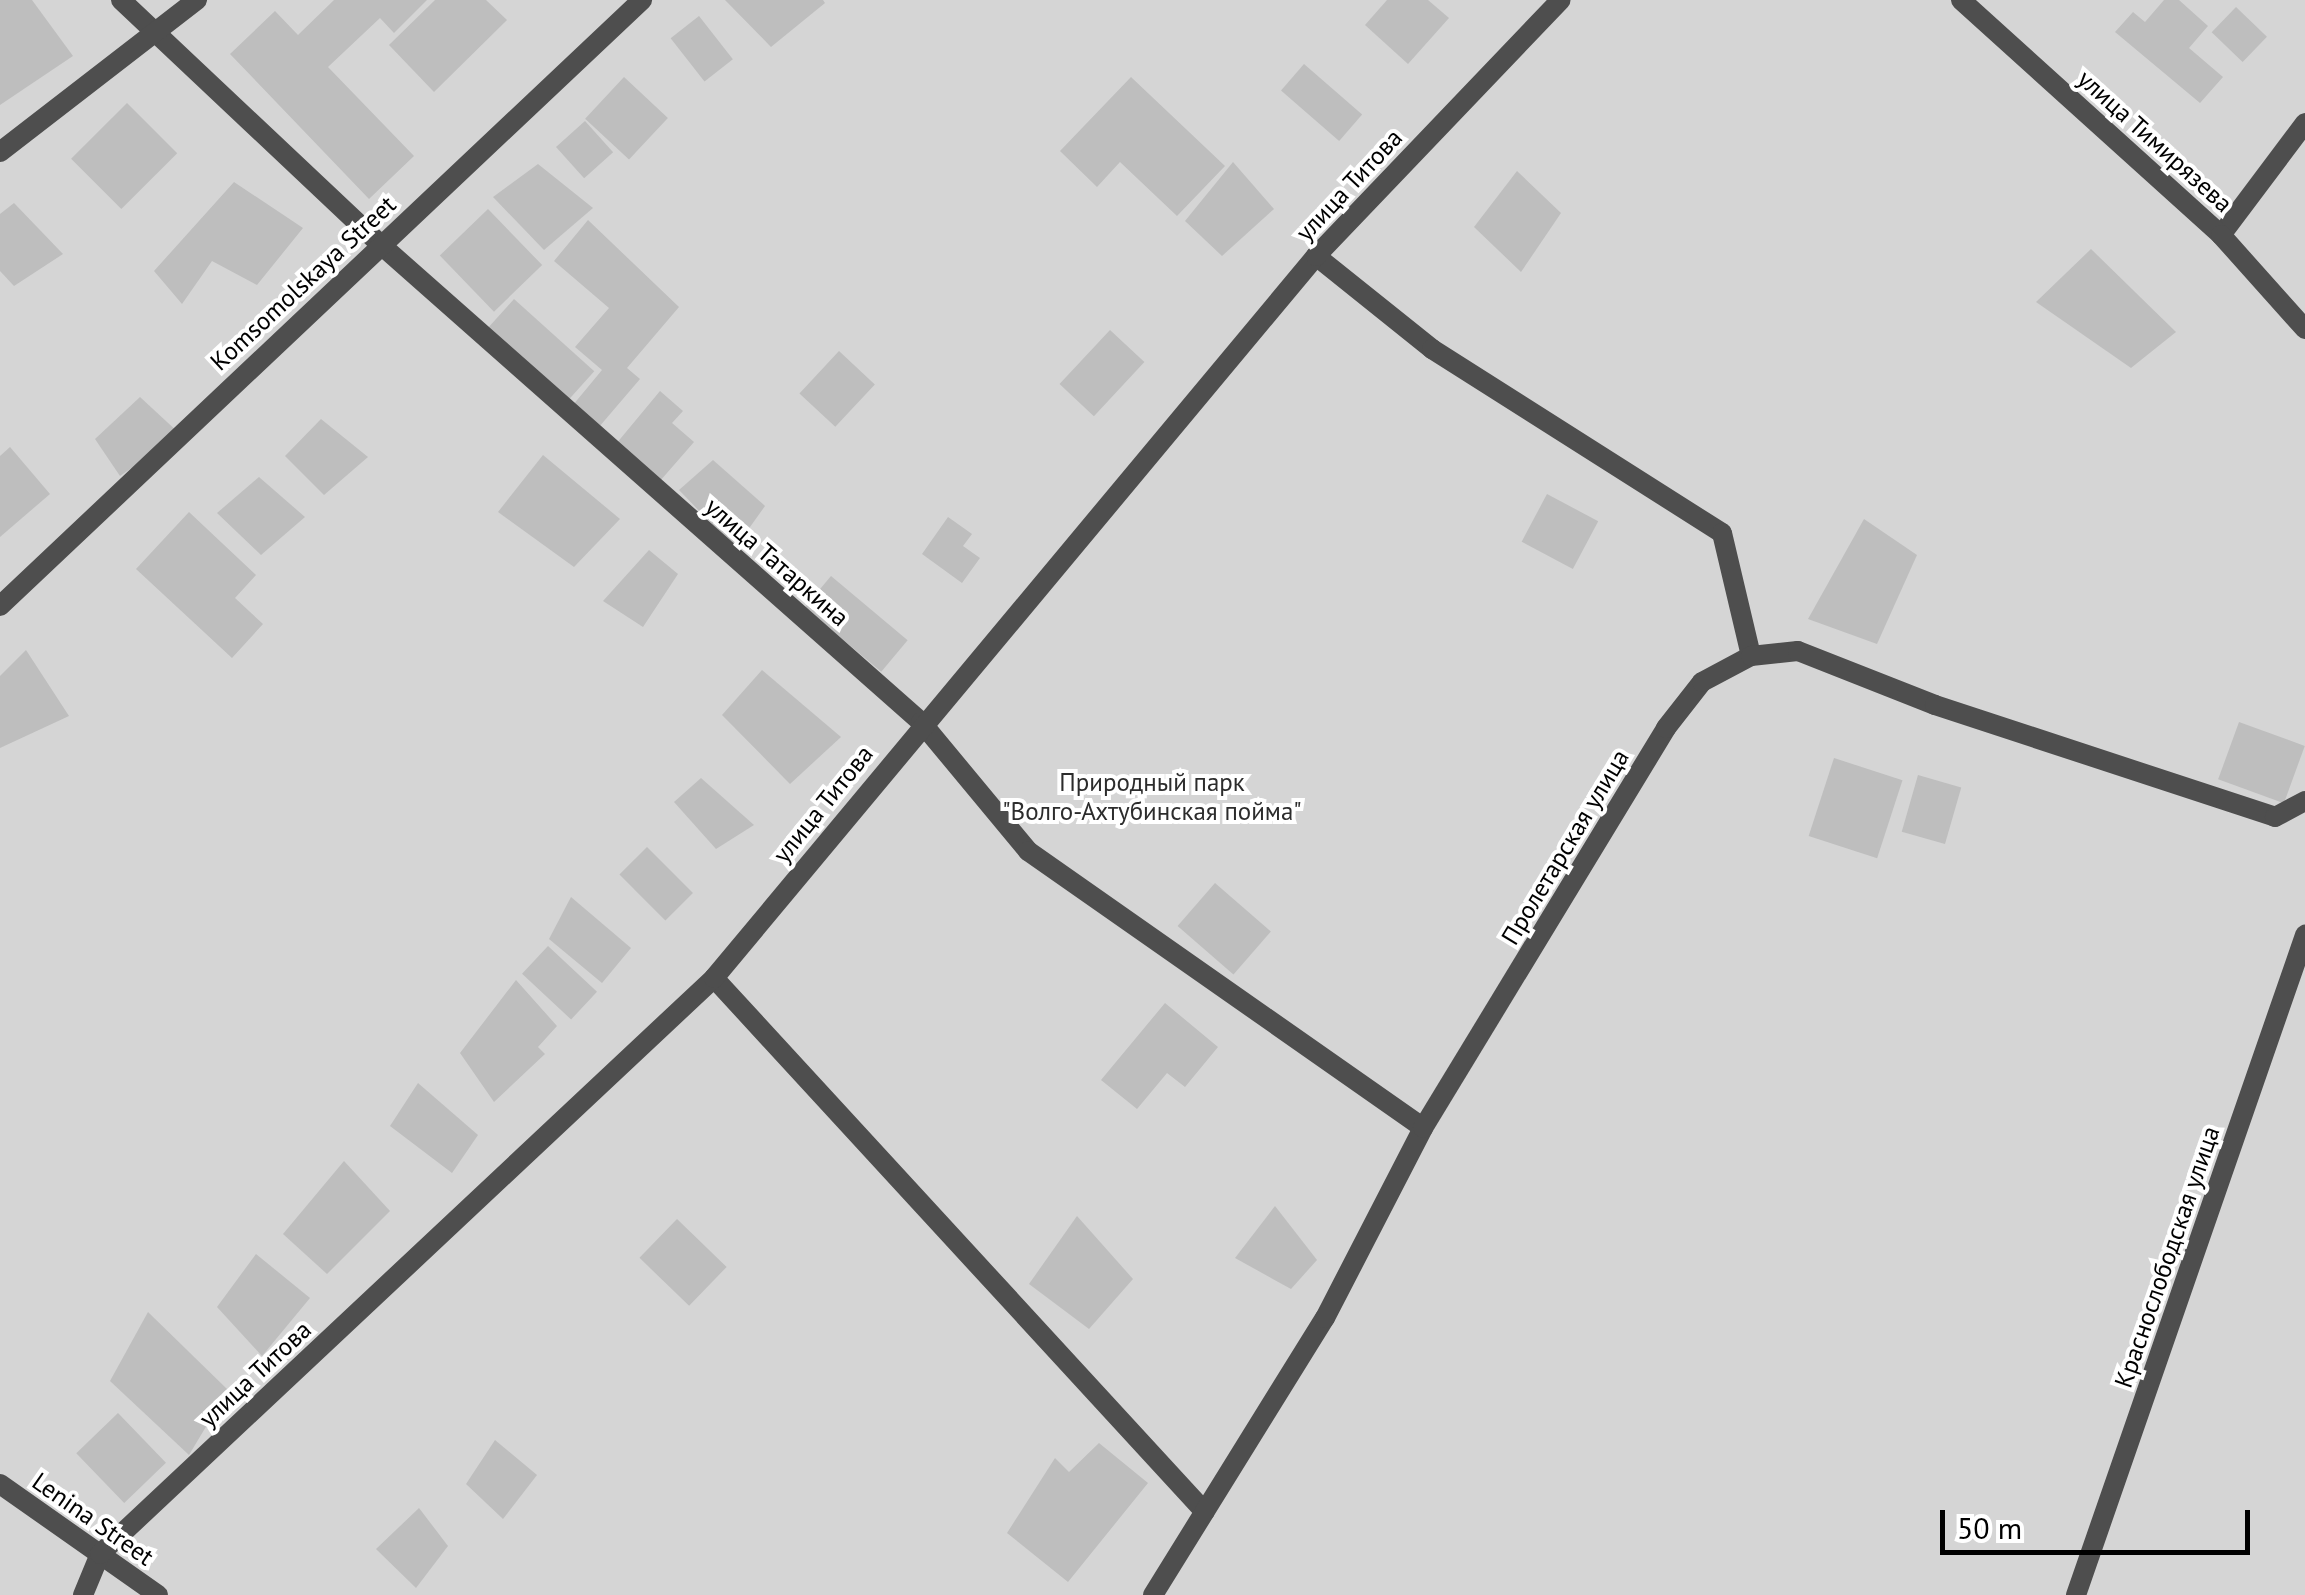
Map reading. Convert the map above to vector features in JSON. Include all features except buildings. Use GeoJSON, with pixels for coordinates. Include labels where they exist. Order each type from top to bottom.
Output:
{"type":"FeatureCollection","features":[{"type":"Feature","properties":{"kind":"street","name":"улица Татаркина"},"geometry":{"type":"LineString","coordinates":[[121,0],[152,34],[380,244],[921,722],[1028,851],[1424,1128]]}},
{"type":"Feature","properties":{"kind":"street"},"geometry":{"type":"LineString","coordinates":[[0,152],[197,0]]}},
{"type":"Feature","properties":{"kind":"street","name":"Komsomolskaya Street"},"geometry":{"type":"LineString","coordinates":[[0,606],[642,0]]}},
{"type":"Feature","properties":{"kind":"street","name":"улица Титова"},"geometry":{"type":"LineString","coordinates":[[83,1595],[100,1554],[714,978],[921,722],[1316,256],[1560,0]]}},
{"type":"Feature","properties":{"kind":"street","name":"улица Тимирязева"},"geometry":{"type":"LineString","coordinates":[[1961,0],[2221,234],[2305,329]]}},
{"type":"Feature","properties":{"kind":"street"},"geometry":{"type":"LineString","coordinates":[[2221,234],[2305,124]]}},
{"type":"Feature","properties":{"kind":"street"},"geometry":{"type":"LineString","coordinates":[[1316,256],[1432,349],[1722,533],[1750,656]]}},
{"type":"Feature","properties":{"kind":"street","name":"Пролетарская улица"},"geometry":{"type":"LineString","coordinates":[[1153,1595],[1325,1318],[1424,1128],[1666,728],[1702,682],[1750,656],[1798,651],[1935,704],[2275,817],[2305,801]]}},
{"type":"Feature","properties":{"kind":"street","name":"Краснослободская улица"},"geometry":{"type":"LineString","coordinates":[[2076,1595],[2305,935]]}},
{"type":"Feature","properties":{"kind":"street"},"geometry":{"type":"LineString","coordinates":[[714,978],[1204,1512]]}},
{"type":"Feature","properties":{"kind":"street","name":"Lenina Street"},"geometry":{"type":"LineString","coordinates":[[0,1484],[158,1595]]}},
{"type":"Feature","properties":{"kind":"green space","name":"Природный парк \"Волго-Ахтубинская пойма\""},"geometry":{"type":"Polygon","coordinates":[[[0,0],[2305,0],[2305,1595],[0,1595],[0,0]]]}}]}
